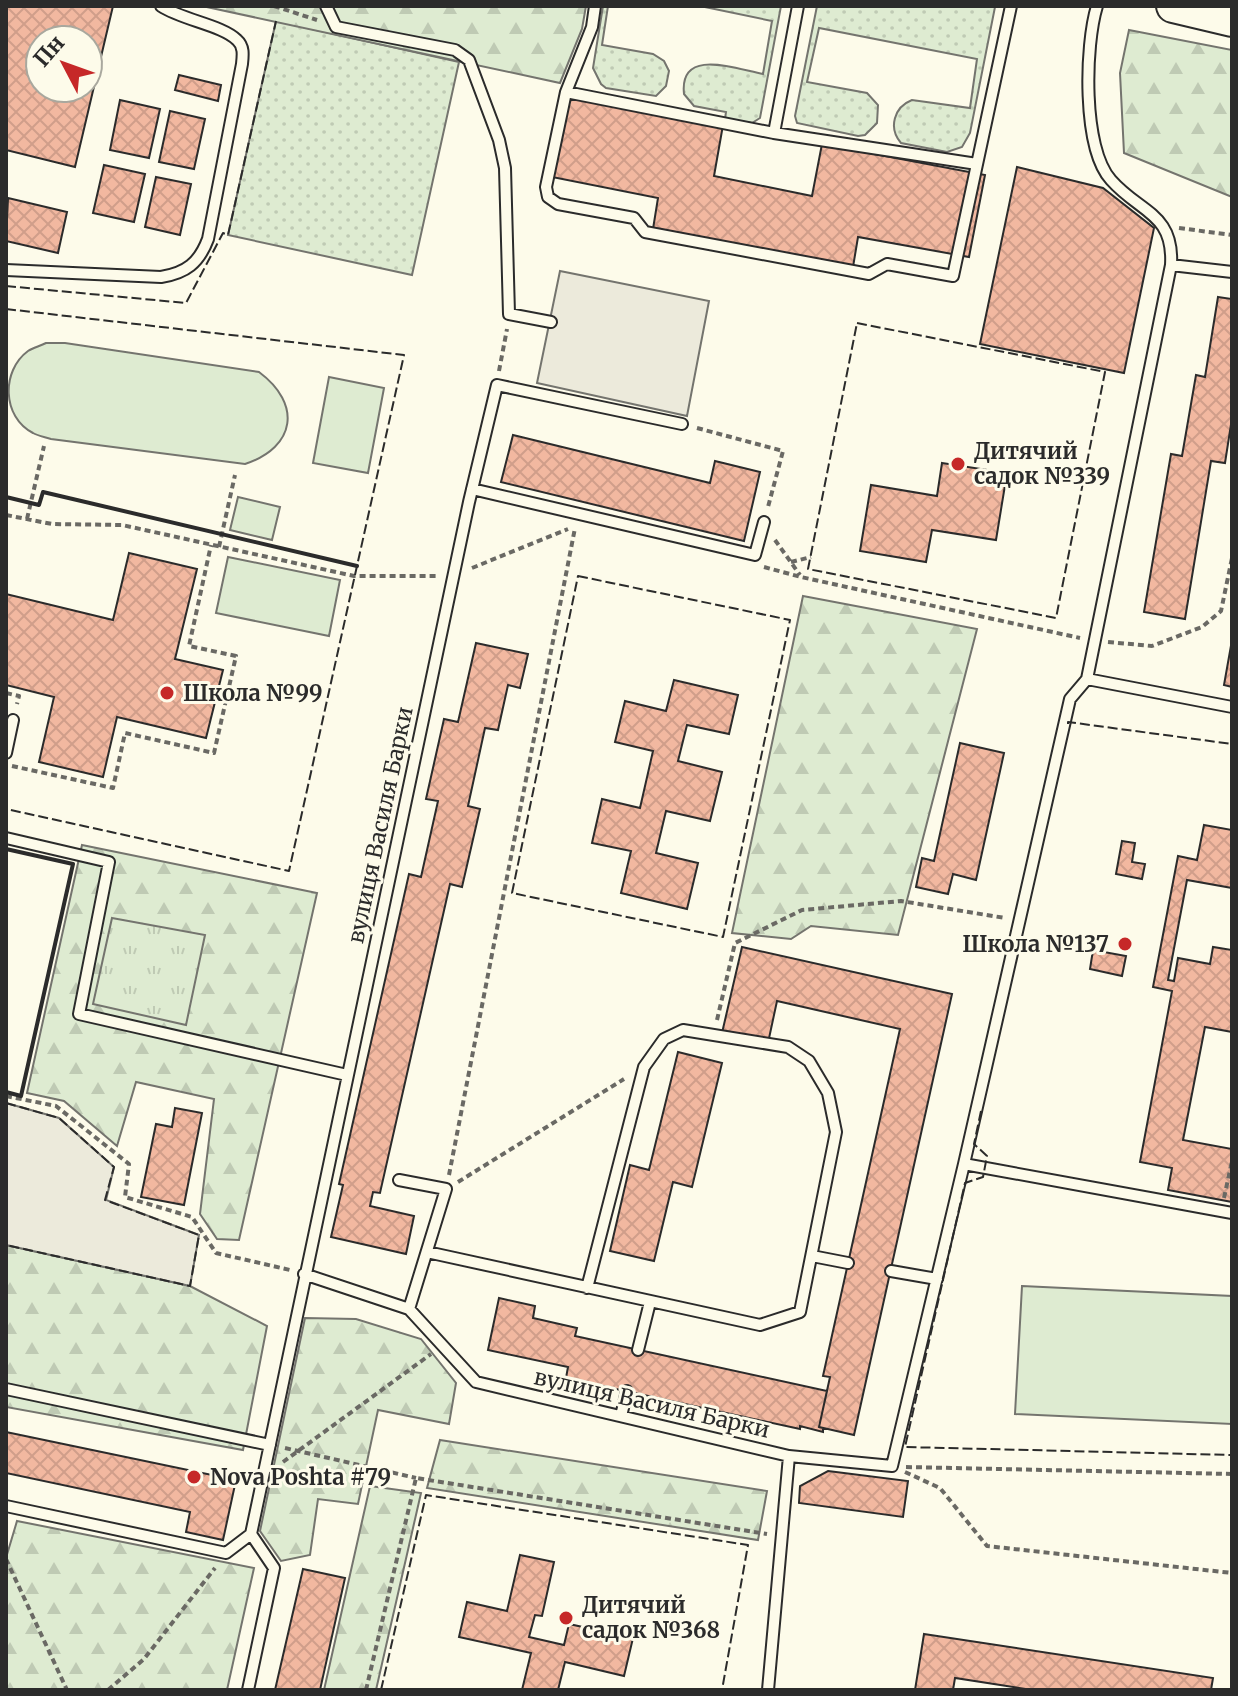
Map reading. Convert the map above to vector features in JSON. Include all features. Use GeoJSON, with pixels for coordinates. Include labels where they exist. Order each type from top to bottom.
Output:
{"type":"FeatureCollection","features":[{"type":"Feature","properties":{"kind":"main road"},"geometry":{"type":"LineString","coordinates":[[1173,6],[1232,20]]}},
{"type":"Feature","properties":{"kind":"lane"},"geometry":{"type":"LineString","coordinates":[[6,270],[161,277],[176,275],[192,267],[202,254],[208,239],[242,64],[242,48],[228,34],[177,16],[161,6]]}},
{"type":"Feature","properties":{"kind":"lane"},"geometry":{"type":"LineString","coordinates":[[326,6],[336,27],[455,50],[469,60],[499,140],[505,168],[509,314],[551,322]]}},
{"type":"Feature","properties":{"kind":"lane"},"geometry":{"type":"LineString","coordinates":[[595,6],[592,27],[566,92],[546,187],[548,197],[558,204],[634,218],[645,232],[869,274],[887,264],[953,276],[1011,6]]}},
{"type":"Feature","properties":{"kind":"lane"},"geometry":{"type":"LineString","coordinates":[[774,133],[798,6]]}},
{"type":"Feature","properties":{"kind":"lane"},"geometry":{"type":"LineString","coordinates":[[892,1466],[1070,699],[1087,679],[1171,265],[1172,245],[1165,226],[1109,178],[1096,148],[1089,117],[1092,22],[1097,6]]}},
{"type":"Feature","properties":{"kind":"lane"},"geometry":{"type":"LineString","coordinates":[[566,92],[774,133],[977,164]]}},
{"type":"Feature","properties":{"kind":"lane"},"geometry":{"type":"LineString","coordinates":[[1171,265],[1232,272]]}},
{"type":"Feature","properties":{"kind":"lane"},"geometry":{"type":"LineString","coordinates":[[497,385],[682,424]]}},
{"type":"Feature","properties":{"kind":"lane","name":"вулиця Василя Барки"},"geometry":{"type":"LineString","coordinates":[[251,1534],[453,576],[497,385]]}},
{"type":"Feature","properties":{"kind":"lane"},"geometry":{"type":"LineString","coordinates":[[472,489],[755,555],[764,522]]}},
{"type":"Feature","properties":{"kind":"lane"},"geometry":{"type":"LineString","coordinates":[[1087,679],[1232,707]]}},
{"type":"Feature","properties":{"kind":"lane"},"geometry":{"type":"LineString","coordinates":[[6,753],[13,720]]}},
{"type":"Feature","properties":{"kind":"lane"},"geometry":{"type":"LineString","coordinates":[[6,838],[109,862],[79,1014],[347,1075]]}},
{"type":"Feature","properties":{"kind":"lane"},"geometry":{"type":"LineString","coordinates":[[427,1252],[508,1270],[587,1288],[650,1302],[760,1325],[800,1312],[836,1132],[828,1093],[809,1061],[788,1047],[683,1030],[664,1039],[644,1067],[587,1288]]}},
{"type":"Feature","properties":{"kind":"lane"},"geometry":{"type":"LineString","coordinates":[[964,1164],[1227,1212]]}},
{"type":"Feature","properties":{"kind":"lane"},"geometry":{"type":"LineString","coordinates":[[399,1180],[446,1189],[409,1309]]}},
{"type":"Feature","properties":{"kind":"lane"},"geometry":{"type":"LineString","coordinates":[[812,1256],[848,1263]]}},
{"type":"Feature","properties":{"kind":"lane"},"geometry":{"type":"LineString","coordinates":[[891,1271],[937,1279]]}},
{"type":"Feature","properties":{"kind":"lane","name":"вулиця Василя Барки"},"geometry":{"type":"LineString","coordinates":[[304,1274],[409,1309],[476,1382],[789,1456],[892,1466]]}},
{"type":"Feature","properties":{"kind":"lane"},"geometry":{"type":"LineString","coordinates":[[638,1350],[650,1302]]}},
{"type":"Feature","properties":{"kind":"lane"},"geometry":{"type":"LineString","coordinates":[[6,1389],[270,1445]]}},
{"type":"Feature","properties":{"kind":"lane"},"geometry":{"type":"LineString","coordinates":[[621,1416],[627,1391]]}},
{"type":"Feature","properties":{"kind":"lane"},"geometry":{"type":"LineString","coordinates":[[768,1690],[789,1456]]}},
{"type":"Feature","properties":{"kind":"lane"},"geometry":{"type":"LineString","coordinates":[[6,1506],[226,1553],[251,1534],[274,1568],[248,1690]]}},
{"type":"Feature","properties":{"kind":"path"},"geometry":{"type":"LineString","coordinates":[[274,6],[336,27]]}},
{"type":"Feature","properties":{"kind":"path"},"geometry":{"type":"LineString","coordinates":[[1165,226],[1232,235]]}},
{"type":"Feature","properties":{"kind":"path"},"geometry":{"type":"LineString","coordinates":[[497,385],[509,314]]}},
{"type":"Feature","properties":{"kind":"path"},"geometry":{"type":"LineString","coordinates":[[682,424],[783,451],[764,522],[801,577]]}},
{"type":"Feature","properties":{"kind":"path"},"geometry":{"type":"LineString","coordinates":[[27,519],[44,446]]}},
{"type":"Feature","properties":{"kind":"path"},"geometry":{"type":"LineString","coordinates":[[219,547],[235,475]]}},
{"type":"Feature","properties":{"kind":"path"},"geometry":{"type":"LineString","coordinates":[[6,515],[52,524],[122,525],[354,576],[453,576],[576,525]]}},
{"type":"Feature","properties":{"kind":"path"},"geometry":{"type":"LineString","coordinates":[[560,522],[576,525]]}},
{"type":"Feature","properties":{"kind":"path"},"geometry":{"type":"LineString","coordinates":[[446,1189],[576,525]]}},
{"type":"Feature","properties":{"kind":"path"},"geometry":{"type":"LineString","coordinates":[[6,765],[113,788],[125,733],[214,753],[236,656],[189,646],[211,545]]}},
{"type":"Feature","properties":{"kind":"path"},"geometry":{"type":"LineString","coordinates":[[791,562],[811,557]]}},
{"type":"Feature","properties":{"kind":"path"},"geometry":{"type":"LineString","coordinates":[[750,564],[1095,641],[1152,646],[1202,627],[1221,611],[1232,558]]}},
{"type":"Feature","properties":{"kind":"path"},"geometry":{"type":"LineString","coordinates":[[714,1035],[735,943],[802,910],[901,901],[1020,920]]}},
{"type":"Feature","properties":{"kind":"path"},"geometry":{"type":"LineString","coordinates":[[446,1189],[644,1067]]}},
{"type":"Feature","properties":{"kind":"path"},"geometry":{"type":"LineString","coordinates":[[6,1096],[56,1106],[129,1164],[125,1197],[192,1217],[216,1253],[304,1274]]}},
{"type":"Feature","properties":{"kind":"path"},"geometry":{"type":"LineString","coordinates":[[1227,1212],[1232,1161]]}},
{"type":"Feature","properties":{"kind":"path"},"geometry":{"type":"LineString","coordinates":[[263,1476],[443,1346]]}},
{"type":"Feature","properties":{"kind":"path"},"geometry":{"type":"LineString","coordinates":[[270,1445],[416,1478],[772,1535]]}},
{"type":"Feature","properties":{"kind":"path"},"geometry":{"type":"LineString","coordinates":[[892,1466],[1232,1474]]}},
{"type":"Feature","properties":{"kind":"path"},"geometry":{"type":"LineString","coordinates":[[892,1466],[940,1488],[987,1546],[1232,1573]]}},
{"type":"Feature","properties":{"kind":"path"},"geometry":{"type":"LineString","coordinates":[[366,1690],[416,1478]]}},
{"type":"Feature","properties":{"kind":"path"},"geometry":{"type":"LineString","coordinates":[[108,1690],[144,1659],[226,1553]]}},
{"type":"Feature","properties":{"kind":"path"},"geometry":{"type":"LineString","coordinates":[[6,1559],[67,1690]]}},
{"type":"Feature","properties":{"kind":"green space"},"geometry":{"type":"Polygon","coordinates":[[[202,6],[586,6],[582,29],[560,83],[202,6]]]}},
{"type":"Feature","properties":{"kind":"green space"},"geometry":{"type":"Polygon","coordinates":[[[603,6],[608,6],[602,45],[653,54],[664,61],[669,71],[666,86],[656,96],[606,88],[601,84],[593,68],[603,6]]]}},
{"type":"Feature","properties":{"kind":"green space"},"geometry":{"type":"Polygon","coordinates":[[[700,6],[781,6],[760,118],[752,123],[725,119],[726,112],[694,106],[684,94],[685,79],[690,70],[712,64],[763,74],[772,21],[700,6]]]}},
{"type":"Feature","properties":{"kind":"green space"},"geometry":{"type":"Polygon","coordinates":[[[817,6],[995,7],[970,133],[962,147],[947,152],[901,143],[895,131],[895,118],[901,108],[912,100],[970,108],[977,59],[819,28],[807,82],[867,93],[878,105],[877,123],[865,135],[858,136],[797,123],[795,116],[817,6]]]}},
{"type":"Feature","properties":{"kind":"green space"},"geometry":{"type":"Polygon","coordinates":[[[276,21],[459,62],[412,275],[228,235],[276,21]]]}},
{"type":"Feature","properties":{"kind":"green space"},"geometry":{"type":"Polygon","coordinates":[[[1129,30],[1232,50],[1232,197],[1124,153],[1120,73],[1129,30]]]}},
{"type":"Feature","properties":{"kind":"green space"},"geometry":{"type":"Polygon","coordinates":[[[46,343],[65,343],[259,372],[282,397],[287,411],[283,436],[275,447],[245,464],[37,435],[15,416],[9,394],[10,382],[19,360],[28,351],[46,343]]]}},
{"type":"Feature","properties":{"kind":"green space"},"geometry":{"type":"Polygon","coordinates":[[[329,377],[384,388],[368,473],[313,463],[329,377]]]}},
{"type":"Feature","properties":{"kind":"green space"},"geometry":{"type":"Polygon","coordinates":[[[238,497],[280,507],[272,540],[230,530],[238,497]]]}},
{"type":"Feature","properties":{"kind":"green space"},"geometry":{"type":"Polygon","coordinates":[[[228,557],[340,580],[329,636],[216,613],[228,557]]]}},
{"type":"Feature","properties":{"kind":"green space"},"geometry":{"type":"Polygon","coordinates":[[[803,596],[977,629],[898,935],[811,926],[791,939],[732,933],[803,596]]]}},
{"type":"Feature","properties":{"kind":"green space"},"geometry":{"type":"Polygon","coordinates":[[[82,845],[317,893],[239,1240],[217,1239],[200,1214],[214,1099],[136,1082],[117,1146],[64,1101],[27,1093],[82,845]]]}},
{"type":"Feature","properties":{"kind":"green space"},"geometry":{"type":"Polygon","coordinates":[[[112,918],[205,935],[186,1025],[93,1004],[112,918]]]}},
{"type":"Feature","properties":{"kind":"green space"},"geometry":{"type":"Polygon","coordinates":[[[6,1245],[190,1286],[267,1326],[243,1450],[6,1407],[6,1245]]]}},
{"type":"Feature","properties":{"kind":"green space"},"geometry":{"type":"Polygon","coordinates":[[[1022,1286],[1232,1296],[1232,1424],[1015,1414],[1022,1286]]]}},
{"type":"Feature","properties":{"kind":"green space"},"geometry":{"type":"Polygon","coordinates":[[[305,1318],[356,1319],[421,1339],[456,1383],[449,1424],[378,1410],[358,1504],[318,1499],[310,1555],[281,1561],[260,1531],[305,1318]]]}},
{"type":"Feature","properties":{"kind":"green space"},"geometry":{"type":"Polygon","coordinates":[[[440,1440],[767,1491],[758,1540],[427,1488],[440,1440]]]}},
{"type":"Feature","properties":{"kind":"green space"},"geometry":{"type":"Polygon","coordinates":[[[370,1486],[421,1493],[376,1690],[324,1690],[370,1486]]]}},
{"type":"Feature","properties":{"kind":"green space"},"geometry":{"type":"Polygon","coordinates":[[[17,1521],[254,1568],[227,1690],[6,1690],[6,1558],[17,1521]]]}},
{"type":"Feature","properties":{"kind":"shaded area"},"geometry":{"type":"Polygon","coordinates":[[[560,271],[709,301],[687,416],[537,383],[560,271]]]}},
{"type":"Feature","properties":{"kind":"shaded area"},"geometry":{"type":"Polygon","coordinates":[[[6,1103],[59,1118],[114,1167],[106,1200],[199,1235],[190,1286],[6,1245],[6,1103]]]}},
{"type":"Feature","properties":{"kind":"building"},"geometry":{"type":"Polygon","coordinates":[[[6,6],[113,6],[104,44],[104,24],[24,24],[24,104],[90,104],[75,167],[6,150],[6,6]]]}},
{"type":"Feature","properties":{"kind":"building"},"geometry":{"type":"Polygon","coordinates":[[[179,75],[221,85],[218,101],[175,90],[179,75]]]}},
{"type":"Feature","properties":{"kind":"building"},"geometry":{"type":"Polygon","coordinates":[[[561,95],[723,125],[714,176],[812,196],[822,144],[985,175],[969,257],[858,237],[853,267],[653,229],[658,198],[547,176],[561,95]]]}},
{"type":"Feature","properties":{"kind":"building"},"geometry":{"type":"Polygon","coordinates":[[[120,100],[160,109],[149,158],[110,150],[120,100]]]}},
{"type":"Feature","properties":{"kind":"building"},"geometry":{"type":"Polygon","coordinates":[[[170,111],[205,119],[194,169],[159,162],[170,111]]]}},
{"type":"Feature","properties":{"kind":"building"},"geometry":{"type":"Polygon","coordinates":[[[104,165],[145,174],[134,222],[93,213],[104,165]]]}},
{"type":"Feature","properties":{"kind":"building"},"geometry":{"type":"Polygon","coordinates":[[[1017,167],[1103,188],[1154,228],[1124,373],[980,344],[1017,167]]]}},
{"type":"Feature","properties":{"kind":"building"},"geometry":{"type":"Polygon","coordinates":[[[156,177],[191,184],[180,235],[145,227],[156,177]]]}},
{"type":"Feature","properties":{"kind":"building"},"geometry":{"type":"Polygon","coordinates":[[[8,198],[67,212],[58,253],[6,241],[8,198]]]}},
{"type":"Feature","properties":{"kind":"building"},"geometry":{"type":"Polygon","coordinates":[[[1218,297],[1232,299],[1232,418],[1225,463],[1211,461],[1185,619],[1144,612],[1171,454],[1182,456],[1196,375],[1205,377],[1218,297]]]}},
{"type":"Feature","properties":{"kind":"building"},"geometry":{"type":"Polygon","coordinates":[[[513,435],[710,483],[715,461],[760,472],[744,541],[501,482],[513,435]]]}},
{"type":"Feature","properties":{"kind":"building"},"geometry":{"type":"Polygon","coordinates":[[[942,463],[1007,473],[996,540],[932,530],[926,562],[860,551],[871,485],[937,496],[942,463]]]}},
{"type":"Feature","properties":{"kind":"building"},"geometry":{"type":"Polygon","coordinates":[[[129,553],[197,569],[175,659],[223,670],[206,738],[117,717],[103,777],[39,762],[54,697],[6,685],[6,594],[113,620],[129,553]]]}},
{"type":"Feature","properties":{"kind":"building"},"geometry":{"type":"Polygon","coordinates":[[[1232,640],[1232,687],[1224,685],[1232,640]]]}},
{"type":"Feature","properties":{"kind":"building"},"geometry":{"type":"Polygon","coordinates":[[[476,643],[528,654],[520,688],[508,685],[498,730],[485,728],[468,806],[480,809],[462,887],[450,884],[380,1193],[373,1192],[370,1206],[414,1216],[406,1254],[331,1237],[343,1185],[339,1184],[409,874],[421,877],[438,801],[426,799],[444,719],[458,722],[476,643]]]}},
{"type":"Feature","properties":{"kind":"building"},"geometry":{"type":"Polygon","coordinates":[[[674,680],[738,695],[729,734],[687,725],[678,761],[722,772],[710,821],[666,811],[656,853],[698,863],[687,909],[621,893],[631,851],[592,843],[602,799],[640,808],[653,751],[615,742],[625,701],[666,711],[674,680]]]}},
{"type":"Feature","properties":{"kind":"building"},"geometry":{"type":"Polygon","coordinates":[[[960,743],[1004,753],[976,880],[953,874],[948,894],[916,887],[922,858],[934,861],[960,743]]]}},
{"type":"Feature","properties":{"kind":"building"},"geometry":{"type":"Polygon","coordinates":[[[1204,825],[1232,830],[1232,888],[1187,880],[1168,980],[1174,981],[1178,958],[1210,964],[1213,947],[1232,950],[1232,1032],[1205,1027],[1183,1140],[1232,1149],[1232,1202],[1168,1190],[1172,1168],[1140,1162],[1172,991],[1153,987],[1178,856],[1197,860],[1204,825]]]}},
{"type":"Feature","properties":{"kind":"building"},"geometry":{"type":"Polygon","coordinates":[[[1122,841],[1135,843],[1132,862],[1145,864],[1142,879],[1116,874],[1122,841]]]}},
{"type":"Feature","properties":{"kind":"building"},"geometry":{"type":"Polygon","coordinates":[[[742,947],[952,994],[854,1435],[819,1427],[830,1377],[823,1376],[900,1029],[777,1001],[768,1043],[722,1033],[742,947]]]}},
{"type":"Feature","properties":{"kind":"building"},"geometry":{"type":"Polygon","coordinates":[[[1093,950],[1126,956],[1122,976],[1090,969],[1093,950]]]}},
{"type":"Feature","properties":{"kind":"building"},"geometry":{"type":"Polygon","coordinates":[[[678,1052],[722,1063],[692,1187],[673,1182],[654,1261],[610,1251],[630,1165],[649,1170],[678,1052]]]}},
{"type":"Feature","properties":{"kind":"building"},"geometry":{"type":"Polygon","coordinates":[[[175,1108],[202,1113],[184,1205],[141,1197],[156,1124],[172,1127],[175,1108]]]}},
{"type":"Feature","properties":{"kind":"building"},"geometry":{"type":"Polygon","coordinates":[[[499,1298],[535,1306],[533,1318],[577,1328],[575,1336],[827,1391],[819,1427],[823,1428],[823,1432],[566,1378],[568,1367],[488,1350],[499,1298]]]}},
{"type":"Feature","properties":{"kind":"building"},"geometry":{"type":"Polygon","coordinates":[[[6,1432],[236,1480],[223,1540],[186,1532],[190,1512],[6,1473],[6,1432]]]}},
{"type":"Feature","properties":{"kind":"building"},"geometry":{"type":"Polygon","coordinates":[[[828,1471],[908,1481],[903,1517],[799,1503],[800,1486],[828,1471]]]}},
{"type":"Feature","properties":{"kind":"building"},"geometry":{"type":"Polygon","coordinates":[[[520,1555],[554,1562],[542,1616],[535,1615],[529,1637],[564,1645],[569,1624],[633,1638],[624,1676],[565,1662],[558,1690],[522,1690],[531,1653],[459,1637],[467,1602],[507,1611],[520,1555]]]}},
{"type":"Feature","properties":{"kind":"building"},"geometry":{"type":"Polygon","coordinates":[[[303,1569],[345,1578],[320,1690],[275,1690],[303,1569]]]}},
{"type":"Feature","properties":{"kind":"building"},"geometry":{"type":"Polygon","coordinates":[[[924,1634],[1213,1678],[1211,1690],[1032,1690],[955,1678],[953,1690],[915,1690],[924,1634]]]}},
{"type":"Feature","properties":{"kind":"fence"},"geometry":{"type":"LineString","coordinates":[[6,286],[186,303],[223,233],[228,235],[276,21]]}},
{"type":"Feature","properties":{"kind":"fence"},"geometry":{"type":"LineString","coordinates":[[6,309],[404,355],[289,871],[6,809]]}},
{"type":"Feature","properties":{"kind":"fence"},"geometry":{"type":"LineString","coordinates":[[857,323],[1105,372],[1056,618],[808,569],[857,323]]}},
{"type":"Feature","properties":{"kind":"fence"},"geometry":{"type":"LineString","coordinates":[[578,576],[790,620],[723,937],[512,893],[578,576]]}},
{"type":"Feature","properties":{"kind":"fence"},"geometry":{"type":"LineString","coordinates":[[1068,724],[1232,744]]}},
{"type":"Feature","properties":{"kind":"fence"},"geometry":{"type":"LineString","coordinates":[[6,1103],[59,1118],[114,1167],[105,1200],[199,1235],[190,1286],[6,1245]]}},
{"type":"Feature","properties":{"kind":"fence"},"geometry":{"type":"LineString","coordinates":[[981,1111],[974,1144],[987,1156],[983,1177],[965,1183],[905,1447],[1232,1455]]}},
{"type":"Feature","properties":{"kind":"fence"},"geometry":{"type":"LineString","coordinates":[[381,1690],[426,1495],[748,1545],[722,1690]]}},
{"type":"Feature","properties":{"kind":"wall"},"geometry":{"type":"LineString","coordinates":[[6,497],[39,505],[43,492],[357,566]]}},
{"type":"Feature","properties":{"kind":"wall"},"geometry":{"type":"LineString","coordinates":[[6,849],[73,864],[21,1096],[6,1092]]}},
{"type":"Feature","properties":{"kind":"place","name":"Дитячий садок №339"},"geometry":{"type":"Point","coordinates":[958,464]}},
{"type":"Feature","properties":{"kind":"place","name":"Школа №99"},"geometry":{"type":"Point","coordinates":[167,693]}},
{"type":"Feature","properties":{"kind":"place","name":"Школа №137"},"geometry":{"type":"Point","coordinates":[1125,944]}},
{"type":"Feature","properties":{"kind":"place","name":"Nova Poshta #79"},"geometry":{"type":"Point","coordinates":[194,1477]}},
{"type":"Feature","properties":{"kind":"place","name":"Дитячий садок №368"},"geometry":{"type":"Point","coordinates":[566,1618]}}]}
